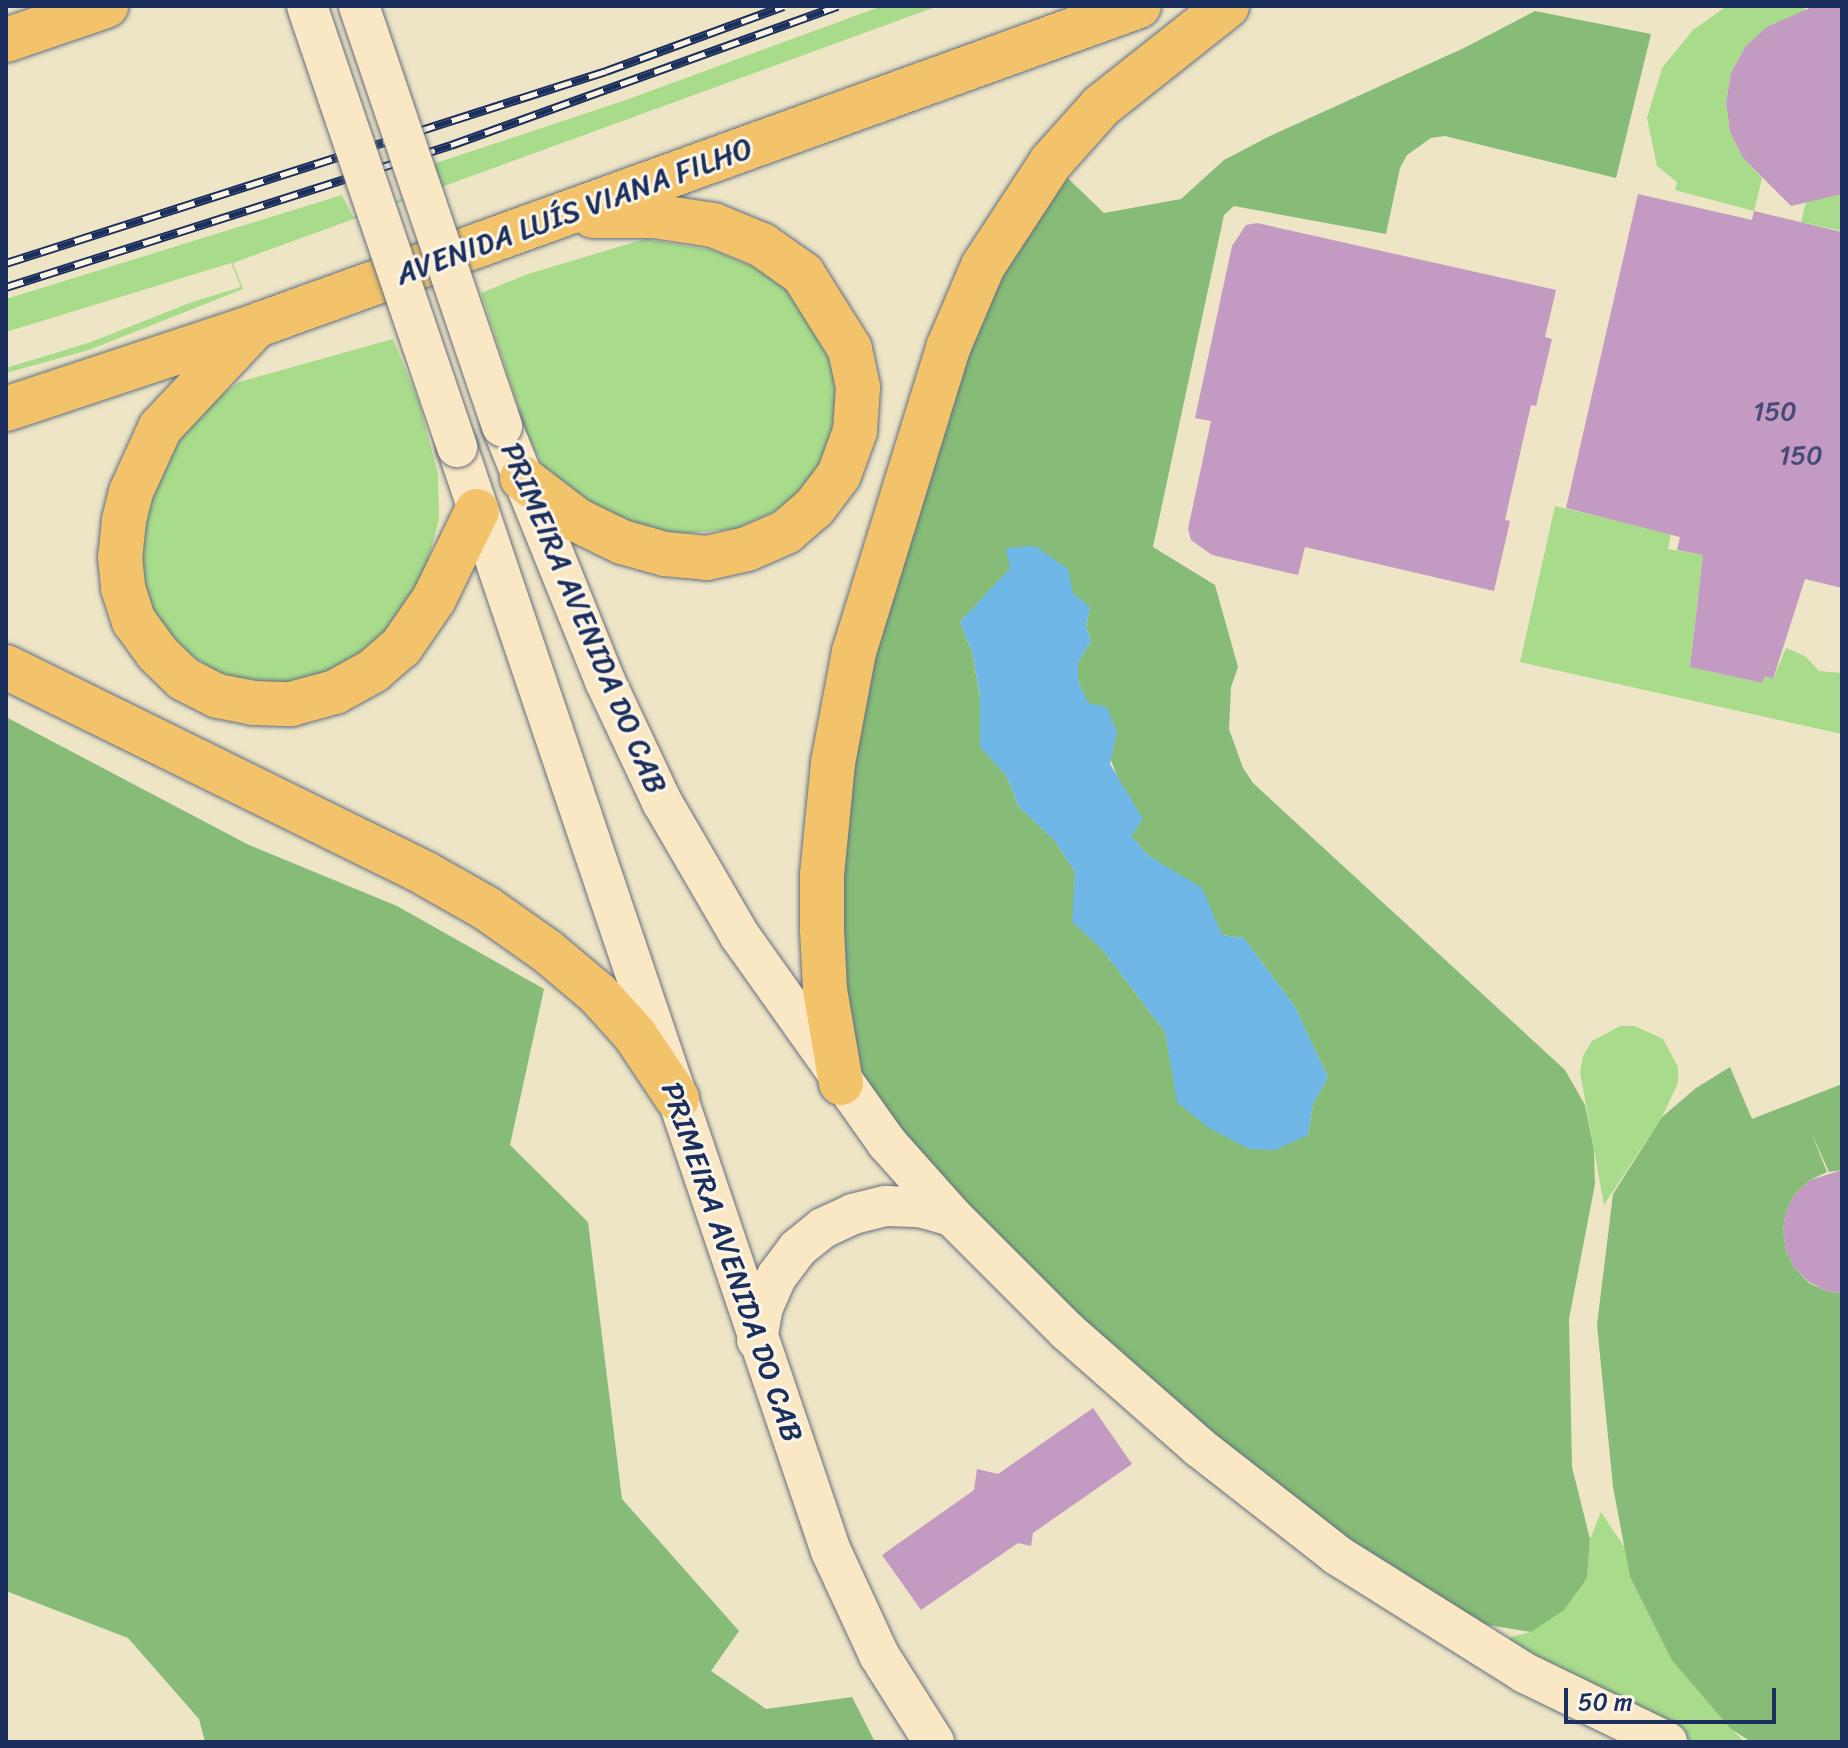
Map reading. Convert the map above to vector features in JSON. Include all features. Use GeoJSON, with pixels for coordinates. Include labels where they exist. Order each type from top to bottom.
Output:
{"type":"FeatureCollection","features":[{"type":"Feature","properties":{"kind":"highway"},"geometry":{"type":"LineString","coordinates":[[6,40],[106,6]]}},
{"type":"Feature","properties":{"kind":"highway","name":"AVENIDA LUÍS VIANA FILHO"},"geometry":{"type":"LineString","coordinates":[[6,409],[255,326],[1139,6]]}},
{"type":"Feature","properties":{"kind":"highway"},"geometry":{"type":"LineString","coordinates":[[841,1083],[825,989],[822,929],[822,875],[833,763],[858,637],[948,348],[983,266],[1051,162],[1101,106],[1227,6]]}},
{"type":"Feature","properties":{"kind":"highway"},"geometry":{"type":"LineString","coordinates":[[522,478],[577,520],[622,542],[665,554],[707,558],[747,549],[786,532],[814,508],[839,475],[855,431],[858,387],[850,349],[803,274],[762,245],[713,225],[654,216],[558,217]]}},
{"type":"Feature","properties":{"kind":"highway"},"geometry":{"type":"LineString","coordinates":[[255,326],[160,428],[131,492],[124,521],[120,557],[123,588],[134,621],[157,653],[184,679],[218,696],[253,703],[291,704],[335,692],[373,671],[401,647],[434,599],[477,511]]}},
{"type":"Feature","properties":{"kind":"highway"},"geometry":{"type":"LineString","coordinates":[[6,667],[426,874],[486,908],[547,951],[598,994],[635,1035],[677,1098]]}},
{"type":"Feature","properties":{"kind":"main road","name":"PRIMEIRA AVENIDA DO CAB"},"geometry":{"type":"LineString","coordinates":[[307,6],[831,1551],[879,1655],[934,1742]]}},
{"type":"Feature","properties":{"kind":"main road","name":"PRIMEIRA AVENIDA DO CAB"},"geometry":{"type":"LineString","coordinates":[[359,6],[502,426],[605,681],[662,802],[740,936],[841,1083],[887,1143],[952,1216],[1067,1331],[1140,1397],[1337,1555],[1525,1673],[1667,1742]]}},
{"type":"Feature","properties":{"kind":"main road"},"geometry":{"type":"LineString","coordinates":[[757,1340],[763,1307],[777,1276],[797,1249],[823,1228],[853,1214],[886,1206],[920,1207],[952,1216]]}},
{"type":"Feature","properties":{"kind":"green space"},"geometry":{"type":"Polygon","coordinates":[[[882,6],[938,6],[233,263],[243,289],[89,350],[6,373],[6,368],[91,342],[192,302],[241,287],[231,263],[6,332],[6,299],[342,195],[353,217],[439,185],[433,164],[626,100],[882,6]]]}},
{"type":"Feature","properties":{"kind":"green space"},"geometry":{"type":"Polygon","coordinates":[[[1727,6],[1804,6],[1806,13],[1745,47],[1731,73],[1726,102],[1730,132],[1743,158],[1762,178],[1754,211],[1675,190],[1677,182],[1657,166],[1647,118],[1662,68],[1693,30],[1727,6]]]}},
{"type":"Feature","properties":{"kind":"green space"},"geometry":{"type":"Polygon","coordinates":[[[1535,11],[1651,34],[1616,178],[1445,136],[1431,138],[1407,155],[1400,168],[1386,234],[1234,206],[1224,215],[1153,547],[1215,585],[1238,667],[1231,687],[1229,729],[1243,768],[1253,783],[1565,1070],[1585,1105],[1594,1150],[1595,1184],[1569,1319],[1572,1467],[1590,1539],[1587,1578],[1564,1610],[1531,1632],[1428,1615],[1337,1555],[887,1143],[825,989],[880,561],[1051,162],[1104,213],[1181,199],[1224,160],[1464,48],[1535,11]],[[1011,568],[960,622],[972,652],[980,697],[980,746],[1006,775],[1019,807],[1054,840],[1075,872],[1073,922],[1102,949],[1165,1032],[1178,1102],[1308,1135],[1313,1104],[1328,1077],[1295,1007],[1244,938],[1222,935],[1170,870],[1149,856],[1131,836],[1120,783],[1078,680],[1078,663],[1091,641],[1086,627],[1090,607],[1011,568]]]}},
{"type":"Feature","properties":{"kind":"green space"},"geometry":{"type":"Polygon","coordinates":[[[1842,194],[1842,231],[1801,222],[1807,198],[1842,194]]]}},
{"type":"Feature","properties":{"kind":"green space"},"geometry":{"type":"Polygon","coordinates":[[[645,239],[712,250],[766,272],[795,295],[818,327],[840,391],[827,453],[793,502],[737,529],[665,535],[599,512],[545,471],[528,436],[481,293],[528,274],[645,239]]]}},
{"type":"Feature","properties":{"kind":"green space"},"geometry":{"type":"Polygon","coordinates":[[[393,339],[419,402],[438,474],[439,519],[425,573],[388,633],[327,675],[264,687],[216,672],[167,638],[144,594],[138,541],[147,486],[195,415],[239,382],[393,339]]]}},
{"type":"Feature","properties":{"kind":"green space"},"geometry":{"type":"Polygon","coordinates":[[[1555,506],[1671,534],[1668,549],[1703,555],[1690,667],[1762,683],[1765,676],[1773,679],[1786,648],[1805,656],[1819,671],[1842,673],[1842,734],[1520,662],[1555,506]]]}},
{"type":"Feature","properties":{"kind":"green space"},"geometry":{"type":"Polygon","coordinates":[[[6,717],[247,844],[397,906],[544,989],[510,1145],[588,1222],[622,1499],[739,1631],[711,1671],[766,1709],[852,1697],[875,1742],[205,1742],[199,1719],[128,1638],[6,1591],[6,717]]]}},
{"type":"Feature","properties":{"kind":"green space"},"geometry":{"type":"Polygon","coordinates":[[[1620,1026],[1635,1026],[1663,1039],[1678,1067],[1678,1083],[1662,1117],[1604,1205],[1580,1072],[1583,1056],[1592,1041],[1620,1026]]]}},
{"type":"Feature","properties":{"kind":"green space"},"geometry":{"type":"Polygon","coordinates":[[[1730,1067],[1752,1119],[1842,1084],[1842,1170],[1829,1172],[1811,1132],[1827,1172],[1810,1180],[1795,1194],[1786,1211],[1783,1230],[1786,1250],[1794,1267],[1809,1283],[1829,1292],[1842,1293],[1842,1742],[1751,1742],[1730,1728],[1671,1659],[1630,1577],[1613,1487],[1597,1325],[1613,1194],[1662,1117],[1696,1088],[1730,1067]]]}},
{"type":"Feature","properties":{"kind":"green space"},"geometry":{"type":"Polygon","coordinates":[[[1601,1512],[1625,1548],[1630,1577],[1671,1659],[1744,1742],[1667,1742],[1479,1645],[1531,1632],[1587,1578],[1590,1539],[1601,1512]]]}},
{"type":"Feature","properties":{"kind":"water"},"geometry":{"type":"Polygon","coordinates":[[[1035,546],[1068,569],[1073,593],[1090,607],[1086,627],[1091,641],[1078,663],[1078,680],[1088,703],[1107,707],[1117,732],[1110,764],[1143,819],[1131,836],[1149,856],[1202,888],[1222,935],[1244,938],[1295,1007],[1328,1077],[1313,1104],[1308,1135],[1275,1150],[1249,1149],[1209,1128],[1177,1102],[1165,1032],[1102,949],[1072,922],[1075,872],[1054,840],[1019,807],[1006,775],[980,747],[980,696],[972,652],[960,622],[1010,568],[1006,548],[1035,546]]]}},
{"type":"Feature","properties":{"kind":"building"},"geometry":{"type":"Polygon","coordinates":[[[1814,6],[1842,6],[1842,194],[1791,206],[1743,158],[1730,132],[1726,102],[1731,73],[1745,47],[1767,27],[1814,6]]]}},
{"type":"Feature","properties":{"kind":"building"},"geometry":{"type":"Polygon","coordinates":[[[1638,194],[1752,220],[1754,211],[1842,232],[1842,588],[1805,579],[1773,679],[1765,676],[1762,683],[1690,667],[1703,555],[1677,550],[1680,537],[1566,508],[1638,194]]]}},
{"type":"Feature","properties":{"kind":"building"},"geometry":{"type":"Polygon","coordinates":[[[1257,223],[1556,290],[1545,337],[1552,339],[1536,406],[1531,405],[1505,520],[1510,521],[1494,591],[1305,547],[1298,575],[1212,555],[1191,540],[1188,529],[1211,421],[1195,418],[1232,246],[1246,225],[1257,223]]]}},
{"type":"Feature","properties":{"kind":"building"},"geometry":{"type":"Polygon","coordinates":[[[1842,1170],[1842,1293],[1829,1292],[1809,1282],[1794,1267],[1786,1250],[1783,1230],[1786,1211],[1795,1194],[1810,1180],[1842,1170]]]}},
{"type":"Feature","properties":{"kind":"building"},"geometry":{"type":"Polygon","coordinates":[[[1093,1408],[1132,1464],[1033,1533],[1031,1546],[1018,1543],[921,1610],[882,1555],[974,1490],[977,1469],[998,1474],[1093,1408]]]}},
{"type":"Feature","properties":{"kind":"railway"},"geometry":{"type":"LineString","coordinates":[[6,263],[606,71],[784,6]]}},
{"type":"Feature","properties":{"kind":"railway"},"geometry":{"type":"LineString","coordinates":[[6,287],[451,145],[838,6]]}}]}
